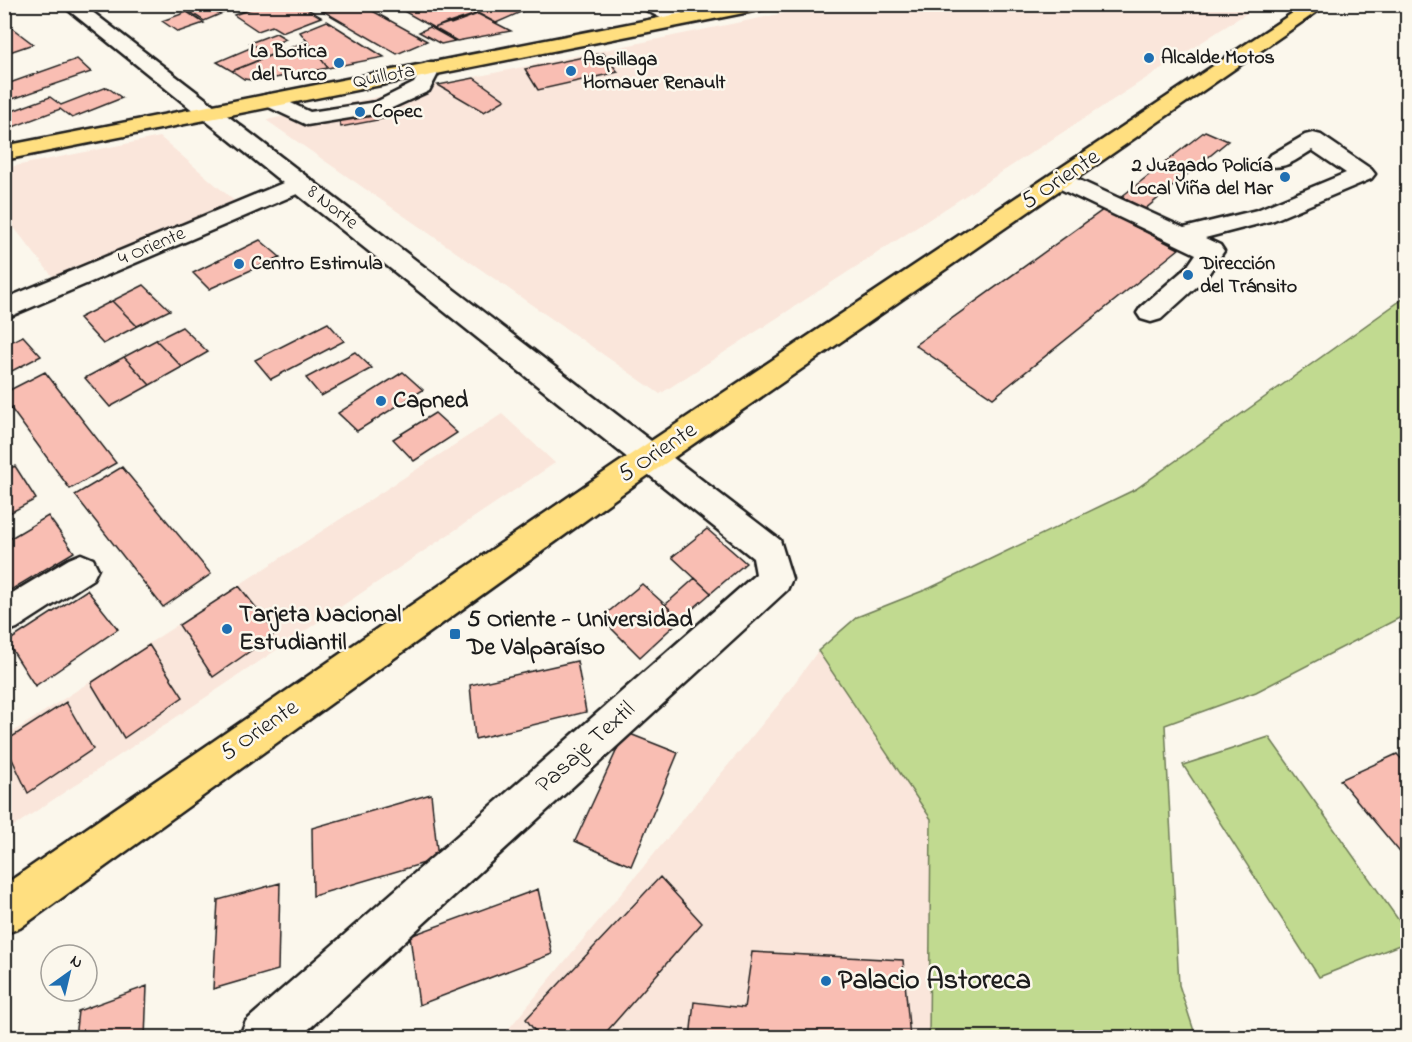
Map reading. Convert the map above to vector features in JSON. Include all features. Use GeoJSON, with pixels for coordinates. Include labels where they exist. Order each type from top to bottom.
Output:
{"type":"FeatureCollection","features":[{"type":"Feature","properties":{"kind":"main road","name":"Quillota"},"geometry":{"type":"LineString","coordinates":[[4,153],[206,111],[764,4]]}},
{"type":"Feature","properties":{"kind":"main road","name":"5 Oriente"},"geometry":{"type":"LineString","coordinates":[[4,912],[651,457],[1060,180],[1296,13],[1319,4]]}},
{"type":"Feature","properties":{"kind":"street","name":"8 Norte"},"geometry":{"type":"LineString","coordinates":[[70,4],[651,457]]}},
{"type":"Feature","properties":{"kind":"street"},"geometry":{"type":"LineString","coordinates":[[648,4],[679,19]]}},
{"type":"Feature","properties":{"kind":"street"},"geometry":{"type":"LineString","coordinates":[[269,100],[307,119],[381,107],[422,87],[431,68]]}},
{"type":"Feature","properties":{"kind":"street"},"geometry":{"type":"LineString","coordinates":[[1182,236],[1265,215],[1362,174],[1313,140],[1278,161]]}},
{"type":"Feature","properties":{"kind":"street"},"geometry":{"type":"LineString","coordinates":[[1060,180],[1211,251],[1196,273],[1151,314]]}},
{"type":"Feature","properties":{"kind":"street","name":"4 Oriente"},"geometry":{"type":"LineString","coordinates":[[4,310],[300,183]]}},
{"type":"Feature","properties":{"kind":"street","name":"Pasaje Textil"},"geometry":{"type":"LineString","coordinates":[[263,1038],[775,579],[768,550],[651,457]]}},
{"type":"Feature","properties":{"kind":"street"},"geometry":{"type":"LineString","coordinates":[[4,617],[81,569]]}},
{"type":"Feature","properties":{"kind":"shaded area"},"geometry":{"type":"Polygon","coordinates":[[[869,4],[1259,5],[660,394],[266,120],[784,13],[869,4]]]}},
{"type":"Feature","properties":{"kind":"shaded area"},"geometry":{"type":"Polygon","coordinates":[[[160,137],[238,204],[56,281],[5,216],[5,168],[160,137]]]}},
{"type":"Feature","properties":{"kind":"shaded area"},"geometry":{"type":"Polygon","coordinates":[[[502,414],[555,463],[5,832],[5,737],[502,414]]]}},
{"type":"Feature","properties":{"kind":"shaded area"},"geometry":{"type":"Polygon","coordinates":[[[857,617],[931,819],[929,1037],[501,1038],[779,704],[818,651],[857,617]]]}},
{"type":"Feature","properties":{"kind":"green space"},"geometry":{"type":"Polygon","coordinates":[[[1407,296],[1407,614],[1256,692],[1165,725],[1179,985],[1196,1037],[929,1037],[931,819],[818,651],[857,617],[930,588],[1136,489],[1407,296]]]}},
{"type":"Feature","properties":{"kind":"green space"},"geometry":{"type":"Polygon","coordinates":[[[1269,737],[1407,932],[1407,942],[1319,977],[1183,765],[1269,737]]]}},
{"type":"Feature","properties":{"kind":"building"},"geometry":{"type":"Polygon","coordinates":[[[202,4],[244,4],[204,21],[187,10],[202,4]]]}},
{"type":"Feature","properties":{"kind":"building"},"geometry":{"type":"Polygon","coordinates":[[[264,4],[299,4],[321,17],[282,32],[272,26],[258,31],[234,15],[264,4]]]}},
{"type":"Feature","properties":{"kind":"building"},"geometry":{"type":"Polygon","coordinates":[[[311,4],[360,4],[427,41],[397,54],[311,4]]]}},
{"type":"Feature","properties":{"kind":"building"},"geometry":{"type":"Polygon","coordinates":[[[391,4],[457,4],[476,14],[434,28],[391,4]]]}},
{"type":"Feature","properties":{"kind":"building"},"geometry":{"type":"Polygon","coordinates":[[[461,4],[539,4],[496,23],[461,4]]]}},
{"type":"Feature","properties":{"kind":"building"},"geometry":{"type":"Polygon","coordinates":[[[187,12],[204,23],[178,32],[162,21],[187,12]]]}},
{"type":"Feature","properties":{"kind":"building"},"geometry":{"type":"Polygon","coordinates":[[[478,14],[511,31],[457,41],[434,28],[448,22],[451,24],[478,14]]]}},
{"type":"Feature","properties":{"kind":"building"},"geometry":{"type":"Polygon","coordinates":[[[327,21],[384,57],[328,68],[300,32],[327,21]]]}},
{"type":"Feature","properties":{"kind":"building"},"geometry":{"type":"Polygon","coordinates":[[[4,22],[33,44],[4,54],[4,22]]]}},
{"type":"Feature","properties":{"kind":"building"},"geometry":{"type":"Polygon","coordinates":[[[430,27],[455,41],[441,44],[419,32],[430,27]]]}},
{"type":"Feature","properties":{"kind":"building"},"geometry":{"type":"Polygon","coordinates":[[[276,33],[286,39],[272,45],[283,50],[232,71],[217,62],[255,46],[250,43],[276,33]]]}},
{"type":"Feature","properties":{"kind":"building"},"geometry":{"type":"Polygon","coordinates":[[[307,41],[328,68],[259,81],[244,79],[232,71],[307,41]]]}},
{"type":"Feature","properties":{"kind":"building","name":"Aspillaga Hornauer Renault"},"geometry":{"type":"Polygon","coordinates":[[[603,53],[618,72],[538,90],[525,69],[603,53]]]}},
{"type":"Feature","properties":{"kind":"building"},"geometry":{"type":"Polygon","coordinates":[[[77,59],[91,72],[4,102],[4,85],[77,59]]]}},
{"type":"Feature","properties":{"kind":"building"},"geometry":{"type":"Polygon","coordinates":[[[474,78],[505,100],[484,112],[438,85],[474,78]]]}},
{"type":"Feature","properties":{"kind":"building"},"geometry":{"type":"Polygon","coordinates":[[[107,87],[122,98],[72,118],[60,109],[13,127],[4,120],[4,114],[50,97],[61,105],[107,87]]]}},
{"type":"Feature","properties":{"kind":"building"},"geometry":{"type":"Polygon","coordinates":[[[382,99],[388,118],[341,127],[336,108],[382,99]]]}},
{"type":"Feature","properties":{"kind":"building"},"geometry":{"type":"Polygon","coordinates":[[[1205,131],[1228,141],[1145,209],[1121,197],[1205,131]]]}},
{"type":"Feature","properties":{"kind":"building"},"geometry":{"type":"Polygon","coordinates":[[[1103,210],[1179,249],[993,398],[915,345],[1103,210]]]}},
{"type":"Feature","properties":{"kind":"building","name":"Centro Estimula"},"geometry":{"type":"Polygon","coordinates":[[[260,240],[280,257],[209,289],[193,273],[260,240]]]}},
{"type":"Feature","properties":{"kind":"building"},"geometry":{"type":"Polygon","coordinates":[[[144,285],[170,310],[137,326],[112,301],[144,285]]]}},
{"type":"Feature","properties":{"kind":"building"},"geometry":{"type":"Polygon","coordinates":[[[112,301],[137,326],[103,344],[79,318],[112,301]]]}},
{"type":"Feature","properties":{"kind":"building"},"geometry":{"type":"Polygon","coordinates":[[[328,323],[344,341],[271,379],[255,360],[328,323]]]}},
{"type":"Feature","properties":{"kind":"building"},"geometry":{"type":"Polygon","coordinates":[[[182,327],[208,352],[182,367],[156,340],[182,327]]]}},
{"type":"Feature","properties":{"kind":"building"},"geometry":{"type":"Polygon","coordinates":[[[23,336],[41,356],[4,375],[4,345],[23,336]]]}},
{"type":"Feature","properties":{"kind":"building"},"geometry":{"type":"Polygon","coordinates":[[[156,340],[182,367],[150,385],[124,357],[156,340]]]}},
{"type":"Feature","properties":{"kind":"building"},"geometry":{"type":"Polygon","coordinates":[[[355,352],[372,368],[321,396],[306,378],[355,352]]]}},
{"type":"Feature","properties":{"kind":"building"},"geometry":{"type":"Polygon","coordinates":[[[124,357],[150,385],[110,407],[85,378],[124,357]]]}},
{"type":"Feature","properties":{"kind":"building"},"geometry":{"type":"Polygon","coordinates":[[[45,372],[116,463],[70,489],[4,399],[4,393],[45,372]]]}},
{"type":"Feature","properties":{"kind":"building","name":"Capned"},"geometry":{"type":"Polygon","coordinates":[[[403,372],[423,390],[357,431],[338,413],[403,372]]]}},
{"type":"Feature","properties":{"kind":"building"},"geometry":{"type":"Polygon","coordinates":[[[435,413],[457,433],[414,461],[393,439],[435,413]]]}},
{"type":"Feature","properties":{"kind":"building"},"geometry":{"type":"Polygon","coordinates":[[[15,466],[36,499],[4,516],[4,471],[15,466]]]}},
{"type":"Feature","properties":{"kind":"building"},"geometry":{"type":"Polygon","coordinates":[[[122,467],[211,574],[163,607],[75,495],[122,467]]]}},
{"type":"Feature","properties":{"kind":"building"},"geometry":{"type":"Polygon","coordinates":[[[48,516],[74,552],[4,594],[4,542],[48,516]]]}},
{"type":"Feature","properties":{"kind":"building"},"geometry":{"type":"Polygon","coordinates":[[[707,529],[746,563],[711,593],[672,557],[707,529]]]}},
{"type":"Feature","properties":{"kind":"building"},"geometry":{"type":"Polygon","coordinates":[[[695,578],[711,593],[681,619],[665,605],[695,578]]]}},
{"type":"Feature","properties":{"kind":"building"},"geometry":{"type":"Polygon","coordinates":[[[642,584],[681,619],[640,657],[601,618],[642,584]]]}},
{"type":"Feature","properties":{"kind":"building","name":"Tarjeta Nacional Estudiantil"},"geometry":{"type":"Polygon","coordinates":[[[239,586],[276,633],[213,677],[179,625],[239,586]]]}},
{"type":"Feature","properties":{"kind":"building"},"geometry":{"type":"Polygon","coordinates":[[[87,590],[118,629],[35,686],[7,642],[87,590]]]}},
{"type":"Feature","properties":{"kind":"building"},"geometry":{"type":"Polygon","coordinates":[[[149,645],[183,697],[124,738],[91,683],[149,645]]]}},
{"type":"Feature","properties":{"kind":"building"},"geometry":{"type":"Polygon","coordinates":[[[577,661],[586,712],[475,739],[470,685],[577,661]]]}},
{"type":"Feature","properties":{"kind":"building"},"geometry":{"type":"Polygon","coordinates":[[[66,702],[93,749],[28,793],[4,742],[66,702]]]}},
{"type":"Feature","properties":{"kind":"building"},"geometry":{"type":"Polygon","coordinates":[[[625,732],[678,753],[631,866],[575,841],[625,732]]]}},
{"type":"Feature","properties":{"kind":"building"},"geometry":{"type":"Polygon","coordinates":[[[1397,754],[1408,766],[1408,862],[1340,780],[1397,754]]]}},
{"type":"Feature","properties":{"kind":"building"},"geometry":{"type":"Polygon","coordinates":[[[431,794],[438,859],[313,896],[312,828],[431,794]]]}},
{"type":"Feature","properties":{"kind":"building"},"geometry":{"type":"Polygon","coordinates":[[[660,877],[702,923],[601,1038],[540,1038],[526,1019],[660,877]]]}},
{"type":"Feature","properties":{"kind":"building"},"geometry":{"type":"Polygon","coordinates":[[[280,883],[278,970],[213,989],[218,900],[280,883]]]}},
{"type":"Feature","properties":{"kind":"building"},"geometry":{"type":"Polygon","coordinates":[[[538,889],[552,954],[419,1005],[410,936],[538,889]]]}},
{"type":"Feature","properties":{"kind":"building","name":"Palacio Astoreca"},"geometry":{"type":"Polygon","coordinates":[[[752,952],[903,960],[910,1038],[690,1038],[694,1002],[744,1008],[752,952]]]}},
{"type":"Feature","properties":{"kind":"building"},"geometry":{"type":"Polygon","coordinates":[[[147,986],[145,1038],[75,1038],[78,1011],[147,986]]]}},
{"type":"Feature","properties":{"kind":"place","name":"Alcalde Motos"},"geometry":{"type":"Point","coordinates":[1149,58]}},
{"type":"Feature","properties":{"kind":"place","name":"La Botica del Turco"},"geometry":{"type":"Point","coordinates":[339,63]}},
{"type":"Feature","properties":{"kind":"place","name":"Aspillaga Hornauer Renault"},"geometry":{"type":"Point","coordinates":[571,71]}},
{"type":"Feature","properties":{"kind":"place","name":"Copec"},"geometry":{"type":"Point","coordinates":[360,112]}},
{"type":"Feature","properties":{"kind":"place","name":"2 Juzgado Policía Local Viña del Mar"},"geometry":{"type":"Point","coordinates":[1285,177]}},
{"type":"Feature","properties":{"kind":"place","name":"Centro Estimula"},"geometry":{"type":"Point","coordinates":[239,264]}},
{"type":"Feature","properties":{"kind":"place","name":"Dirección del Tránsito"},"geometry":{"type":"Point","coordinates":[1188,275]}},
{"type":"Feature","properties":{"kind":"place","name":"Capned"},"geometry":{"type":"Point","coordinates":[381,401]}},
{"type":"Feature","properties":{"kind":"place","name":"Tarjeta Nacional Estudiantil"},"geometry":{"type":"Point","coordinates":[227,629]}},
{"type":"Feature","properties":{"kind":"place","name":"5 Oriente - Universidad De Valparaíso"},"geometry":{"type":"Point","coordinates":[455,634]}},
{"type":"Feature","properties":{"kind":"place","name":"Palacio Astoreca"},"geometry":{"type":"Point","coordinates":[826,981]}}]}
